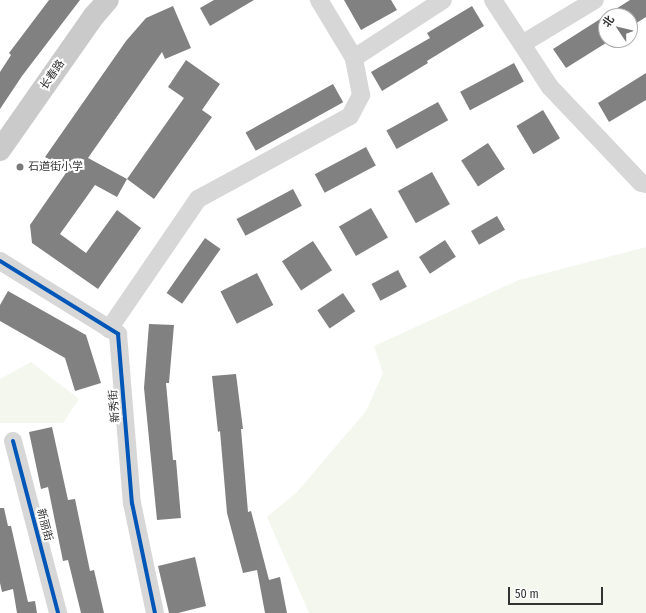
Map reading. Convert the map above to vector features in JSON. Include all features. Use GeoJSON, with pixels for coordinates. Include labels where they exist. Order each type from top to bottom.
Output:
{"type":"FeatureCollection","features":[{"type":"Feature","properties":{"kind":"main road","name":"长春路"},"geometry":{"type":"LineString","coordinates":[[0,150],[94,16],[108,0]]}},
{"type":"Feature","properties":{"kind":"street"},"geometry":{"type":"LineString","coordinates":[[109,329],[198,199],[350,116],[361,94],[354,58],[319,0]]}},
{"type":"Feature","properties":{"kind":"street"},"geometry":{"type":"LineString","coordinates":[[354,58],[443,0]]}},
{"type":"Feature","properties":{"kind":"street"},"geometry":{"type":"LineString","coordinates":[[493,0],[550,87],[641,182],[646,184]]}},
{"type":"Feature","properties":{"kind":"street"},"geometry":{"type":"LineString","coordinates":[[522,44],[595,0]]}},
{"type":"Feature","properties":{"kind":"street","name":"新秀街"},"geometry":{"type":"LineString","coordinates":[[0,261],[118,334],[132,503],[155,613]]}},
{"type":"Feature","properties":{"kind":"street","name":"新丽街"},"geometry":{"type":"LineString","coordinates":[[13,441],[58,613]]}},
{"type":"Feature","properties":{"kind":"shaded area"},"geometry":{"type":"Polygon","coordinates":[[[646,247],[646,613],[309,613],[267,517],[297,492],[366,411],[383,373],[374,346],[519,280],[646,247]]]}},
{"type":"Feature","properties":{"kind":"shaded area"},"geometry":{"type":"Polygon","coordinates":[[[31,362],[79,399],[63,423],[0,423],[0,379],[31,362]]]}},
{"type":"Feature","properties":{"kind":"building"},"geometry":{"type":"Polygon","coordinates":[[[49,0],[80,0],[22,76],[0,109],[0,72],[11,55],[9,53],[49,0]]]}},
{"type":"Feature","properties":{"kind":"building"},"geometry":{"type":"Polygon","coordinates":[[[214,0],[254,0],[210,26],[200,8],[214,0]]]}},
{"type":"Feature","properties":{"kind":"building"},"geometry":{"type":"Polygon","coordinates":[[[344,0],[391,0],[397,10],[361,30],[344,0]]]}},
{"type":"Feature","properties":{"kind":"building"},"geometry":{"type":"Polygon","coordinates":[[[630,0],[646,0],[646,17],[638,22],[638,8],[617,8],[630,0]]]}},
{"type":"Feature","properties":{"kind":"building"},"geometry":{"type":"Polygon","coordinates":[[[173,6],[191,48],[165,59],[162,52],[88,158],[127,179],[117,197],[95,185],[60,234],[86,253],[117,210],[141,228],[98,289],[32,243],[30,225],[68,170],[45,157],[126,41],[146,18],[173,6]]]}},
{"type":"Feature","properties":{"kind":"building"},"geometry":{"type":"Polygon","coordinates":[[[472,6],[484,26],[382,91],[371,72],[430,38],[427,33],[472,6]]]}},
{"type":"Feature","properties":{"kind":"building"},"geometry":{"type":"Polygon","coordinates":[[[598,20],[598,48],[566,68],[553,49],[598,20]]]}},
{"type":"Feature","properties":{"kind":"building"},"geometry":{"type":"Polygon","coordinates":[[[186,60],[220,84],[202,110],[212,117],[154,199],[127,179],[184,98],[168,87],[186,60]]]}},
{"type":"Feature","properties":{"kind":"building"},"geometry":{"type":"Polygon","coordinates":[[[514,63],[524,82],[470,110],[460,92],[514,63]]]}},
{"type":"Feature","properties":{"kind":"building"},"geometry":{"type":"Polygon","coordinates":[[[646,73],[646,100],[609,122],[598,103],[646,73]]]}},
{"type":"Feature","properties":{"kind":"building"},"geometry":{"type":"Polygon","coordinates":[[[333,84],[343,102],[256,151],[246,132],[333,84]]]}},
{"type":"Feature","properties":{"kind":"building"},"geometry":{"type":"Polygon","coordinates":[[[438,102],[448,120],[397,149],[386,131],[438,102]]]}},
{"type":"Feature","properties":{"kind":"building"},"geometry":{"type":"Polygon","coordinates":[[[543,110],[560,138],[533,154],[516,126],[543,110]]]}},
{"type":"Feature","properties":{"kind":"building"},"geometry":{"type":"Polygon","coordinates":[[[488,143],[505,169],[478,186],[461,160],[488,143]]]}},
{"type":"Feature","properties":{"kind":"building"},"geometry":{"type":"Polygon","coordinates":[[[366,147],[376,166],[325,193],[315,174],[366,147]]]}},
{"type":"Feature","properties":{"kind":"building"},"geometry":{"type":"Polygon","coordinates":[[[432,172],[450,204],[416,223],[398,191],[432,172]]]}},
{"type":"Feature","properties":{"kind":"building"},"geometry":{"type":"Polygon","coordinates":[[[293,189],[302,206],[245,236],[236,219],[293,189]]]}},
{"type":"Feature","properties":{"kind":"building"},"geometry":{"type":"Polygon","coordinates":[[[371,208],[388,237],[356,256],[339,227],[371,208]]]}},
{"type":"Feature","properties":{"kind":"building"},"geometry":{"type":"Polygon","coordinates":[[[497,216],[505,230],[479,245],[471,231],[497,216]]]}},
{"type":"Feature","properties":{"kind":"building"},"geometry":{"type":"Polygon","coordinates":[[[205,238],[221,249],[182,304],[167,293],[205,238]]]}},
{"type":"Feature","properties":{"kind":"building"},"geometry":{"type":"Polygon","coordinates":[[[445,240],[456,257],[430,274],[419,257],[445,240]]]}},
{"type":"Feature","properties":{"kind":"building"},"geometry":{"type":"Polygon","coordinates":[[[313,241],[332,270],[301,291],[282,261],[313,241]]]}},
{"type":"Feature","properties":{"kind":"building"},"geometry":{"type":"Polygon","coordinates":[[[398,270],[407,287],[380,301],[372,284],[398,270]]]}},
{"type":"Feature","properties":{"kind":"building"},"geometry":{"type":"Polygon","coordinates":[[[257,273],[273,305],[237,324],[220,292],[257,273]]]}},
{"type":"Feature","properties":{"kind":"building"},"geometry":{"type":"Polygon","coordinates":[[[8,291],[86,335],[101,383],[75,391],[65,358],[0,321],[0,305],[8,291]]]}},
{"type":"Feature","properties":{"kind":"building"},"geometry":{"type":"Polygon","coordinates":[[[343,293],[355,311],[330,329],[317,310],[343,293]]]}},
{"type":"Feature","properties":{"kind":"building"},"geometry":{"type":"Polygon","coordinates":[[[149,324],[174,325],[169,383],[166,383],[173,460],[176,460],[181,518],[157,520],[144,388],[149,324]]]}},
{"type":"Feature","properties":{"kind":"building"},"geometry":{"type":"Polygon","coordinates":[[[236,374],[243,429],[241,429],[248,512],[251,511],[269,580],[280,577],[287,613],[265,613],[257,570],[243,573],[227,513],[220,431],[218,432],[212,376],[236,374]]]}},
{"type":"Feature","properties":{"kind":"building"},"geometry":{"type":"Polygon","coordinates":[[[52,427],[68,500],[75,499],[90,571],[94,570],[104,613],[81,613],[68,560],[63,561],[48,487],[41,489],[29,432],[52,427]]]}},
{"type":"Feature","properties":{"kind":"building"},"geometry":{"type":"Polygon","coordinates":[[[0,508],[4,508],[8,526],[11,526],[28,602],[35,601],[37,613],[17,613],[13,589],[2,592],[0,583],[0,508]]]}},
{"type":"Feature","properties":{"kind":"building"},"geometry":{"type":"Polygon","coordinates":[[[195,557],[206,606],[178,613],[169,613],[158,566],[195,557]]]}},
{"type":"Feature","properties":{"kind":"cycle path"},"geometry":{"type":"LineString","coordinates":[[0,261],[118,334],[132,503],[155,613]]}},
{"type":"Feature","properties":{"kind":"cycle path"},"geometry":{"type":"LineString","coordinates":[[13,441],[58,613]]}},
{"type":"Feature","properties":{"kind":"place","name":"石道街小学"},"geometry":{"type":"Point","coordinates":[20,167]}}]}
